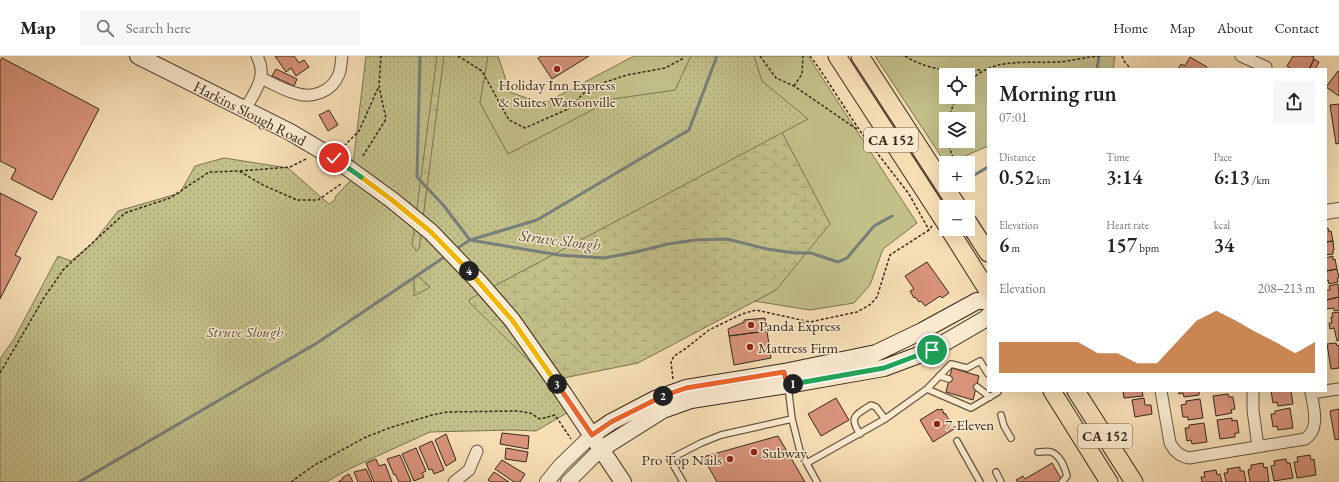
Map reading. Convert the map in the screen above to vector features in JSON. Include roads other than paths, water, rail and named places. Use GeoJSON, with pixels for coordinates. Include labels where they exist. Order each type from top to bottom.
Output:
{"type":"FeatureCollection","features":[{"type":"Feature","properties":{"kind":"main road","name":"Harkins Slough Road"},"geometry":{"type":"LineString","coordinates":[[138,56],[290,132],[339,152],[431,232],[512,320],[623,482]]}},
{"type":"Feature","properties":{"kind":"main road","name":"CA 152"},"geometry":{"type":"LineString","coordinates":[[837,56],[939,213]]}},
{"type":"Feature","properties":{"kind":"main road","name":"CA 152"},"geometry":{"type":"LineString","coordinates":[[860,56],[953,200]]}},
{"type":"Feature","properties":{"kind":"main road"},"geometry":{"type":"LineString","coordinates":[[975,233],[987,251]]}},
{"type":"Feature","properties":{"kind":"main road"},"geometry":{"type":"LineString","coordinates":[[953,236],[987,289]]}},
{"type":"Feature","properties":{"kind":"main road"},"geometry":{"type":"LineString","coordinates":[[601,449],[663,410],[691,400],[786,378],[876,353],[922,331],[977,301],[987,301]]}},
{"type":"Feature","properties":{"kind":"main road"},"geometry":{"type":"LineString","coordinates":[[590,433],[655,399],[686,388],[884,368],[932,350],[987,318]]}},
{"type":"Feature","properties":{"kind":"main road","name":"CA 152"},"geometry":{"type":"LineString","coordinates":[[1053,392],[1109,482]]}},
{"type":"Feature","properties":{"kind":"main road","name":"CA 152"},"geometry":{"type":"LineString","coordinates":[[1077,392],[1134,482]]}},
{"type":"Feature","properties":{"kind":"street"},"geometry":{"type":"LineString","coordinates":[[246,109],[261,78],[262,68],[257,56]]}},
{"type":"Feature","properties":{"kind":"street"},"geometry":{"type":"LineString","coordinates":[[261,78],[294,93],[305,95],[316,94],[329,87],[336,78],[339,73],[342,56]]}},
{"type":"Feature","properties":{"kind":"street"},"geometry":{"type":"LineString","coordinates":[[1241,56],[1268,64]]}},
{"type":"Feature","properties":{"kind":"street"},"geometry":{"type":"LineString","coordinates":[[1327,212],[1339,210]]}},
{"type":"Feature","properties":{"kind":"street"},"geometry":{"type":"LineString","coordinates":[[1327,390],[1339,389]]}},
{"type":"Feature","properties":{"kind":"street"},"geometry":{"type":"LineString","coordinates":[[1161,392],[1170,443],[1183,457],[1196,457],[1305,439],[1313,430],[1314,420],[1311,392]]}},
{"type":"Feature","properties":{"kind":"street"},"geometry":{"type":"LineString","coordinates":[[1253,392],[1252,410],[1258,447]]}},
{"type":"Feature","properties":{"kind":"street"},"geometry":{"type":"LineString","coordinates":[[547,482],[590,433]]}},
{"type":"Feature","properties":{"kind":"street"},"geometry":{"type":"LineString","coordinates":[[568,482],[601,449]]}},
{"type":"Feature","properties":{"kind":"street"},"geometry":{"type":"LineString","coordinates":[[454,482],[469,470],[477,451]]}},
{"type":"Feature","properties":{"kind":"lane"},"geometry":{"type":"LineString","coordinates":[[807,463],[885,419],[927,389],[951,364],[967,368],[980,361],[987,372]]}},
{"type":"Feature","properties":{"kind":"lane"},"geometry":{"type":"LineString","coordinates":[[939,376],[949,379]]}},
{"type":"Feature","properties":{"kind":"lane"},"geometry":{"type":"LineString","coordinates":[[786,378],[792,419],[800,451],[817,482]]}},
{"type":"Feature","properties":{"kind":"lane"},"geometry":{"type":"LineString","coordinates":[[976,387],[990,397]]}},
{"type":"Feature","properties":{"kind":"lane"},"geometry":{"type":"LineString","coordinates":[[927,389],[972,408],[998,392]]}},
{"type":"Feature","properties":{"kind":"lane"},"geometry":{"type":"LineString","coordinates":[[860,434],[854,424],[854,418],[857,414],[871,405],[876,407],[885,419]]}},
{"type":"Feature","properties":{"kind":"lane"},"geometry":{"type":"LineString","coordinates":[[1001,415],[1004,426],[1011,438]]}},
{"type":"Feature","properties":{"kind":"lane"},"geometry":{"type":"LineString","coordinates":[[684,482],[670,459],[701,443],[721,435],[792,419]]}},
{"type":"Feature","properties":{"kind":"lane"},"geometry":{"type":"LineString","coordinates":[[957,441],[980,482]]}},
{"type":"Feature","properties":{"kind":"lane"},"geometry":{"type":"LineString","coordinates":[[1038,452],[1051,452],[1059,458],[1066,469],[1067,476],[1062,482]]}},
{"type":"Feature","properties":{"kind":"lane"},"geometry":{"type":"LineString","coordinates":[[996,472],[1001,482]]}},
{"type":"Feature","properties":{"kind":"waterway"},"geometry":{"type":"LineString","coordinates":[[420,56],[417,177],[444,206],[470,240],[537,220],[689,130],[717,56]]}},
{"type":"Feature","properties":{"kind":"waterway","name":"Struve Slough"},"geometry":{"type":"LineString","coordinates":[[1097,68],[1099,56]]}},
{"type":"Feature","properties":{"kind":"waterway","name":"Struve Slough"},"geometry":{"type":"LineString","coordinates":[[975,175],[987,168]]}},
{"type":"Feature","properties":{"kind":"waterway","name":"Struve Slough"},"geometry":{"type":"LineString","coordinates":[[456,249],[470,240],[559,255],[604,258],[668,244],[695,240],[727,239],[767,249],[795,253],[811,253],[838,262],[847,258],[874,226],[892,216]]}},
{"type":"Feature","properties":{"kind":"waterway","name":"Struve Slough"},"geometry":{"type":"LineString","coordinates":[[79,482],[317,343],[446,256]]}},
{"type":"Feature","properties":{"kind":"place","name":"Holiday Inn Express & Suites Watsonville"},"geometry":{"type":"Point","coordinates":[557,69]}},
{"type":"Feature","properties":{"kind":"place","name":"Panda Express"},"geometry":{"type":"Point","coordinates":[751,325]}},
{"type":"Feature","properties":{"kind":"place","name":"Mattress Firm"},"geometry":{"type":"Point","coordinates":[750,347]}},
{"type":"Feature","properties":{"kind":"place","name":"7-Eleven"},"geometry":{"type":"Point","coordinates":[937,424]}},
{"type":"Feature","properties":{"kind":"place","name":"Subway"},"geometry":{"type":"Point","coordinates":[754,452]}},
{"type":"Feature","properties":{"kind":"place","name":"Pro Top Nails"},"geometry":{"type":"Point","coordinates":[730,459]}}]}
